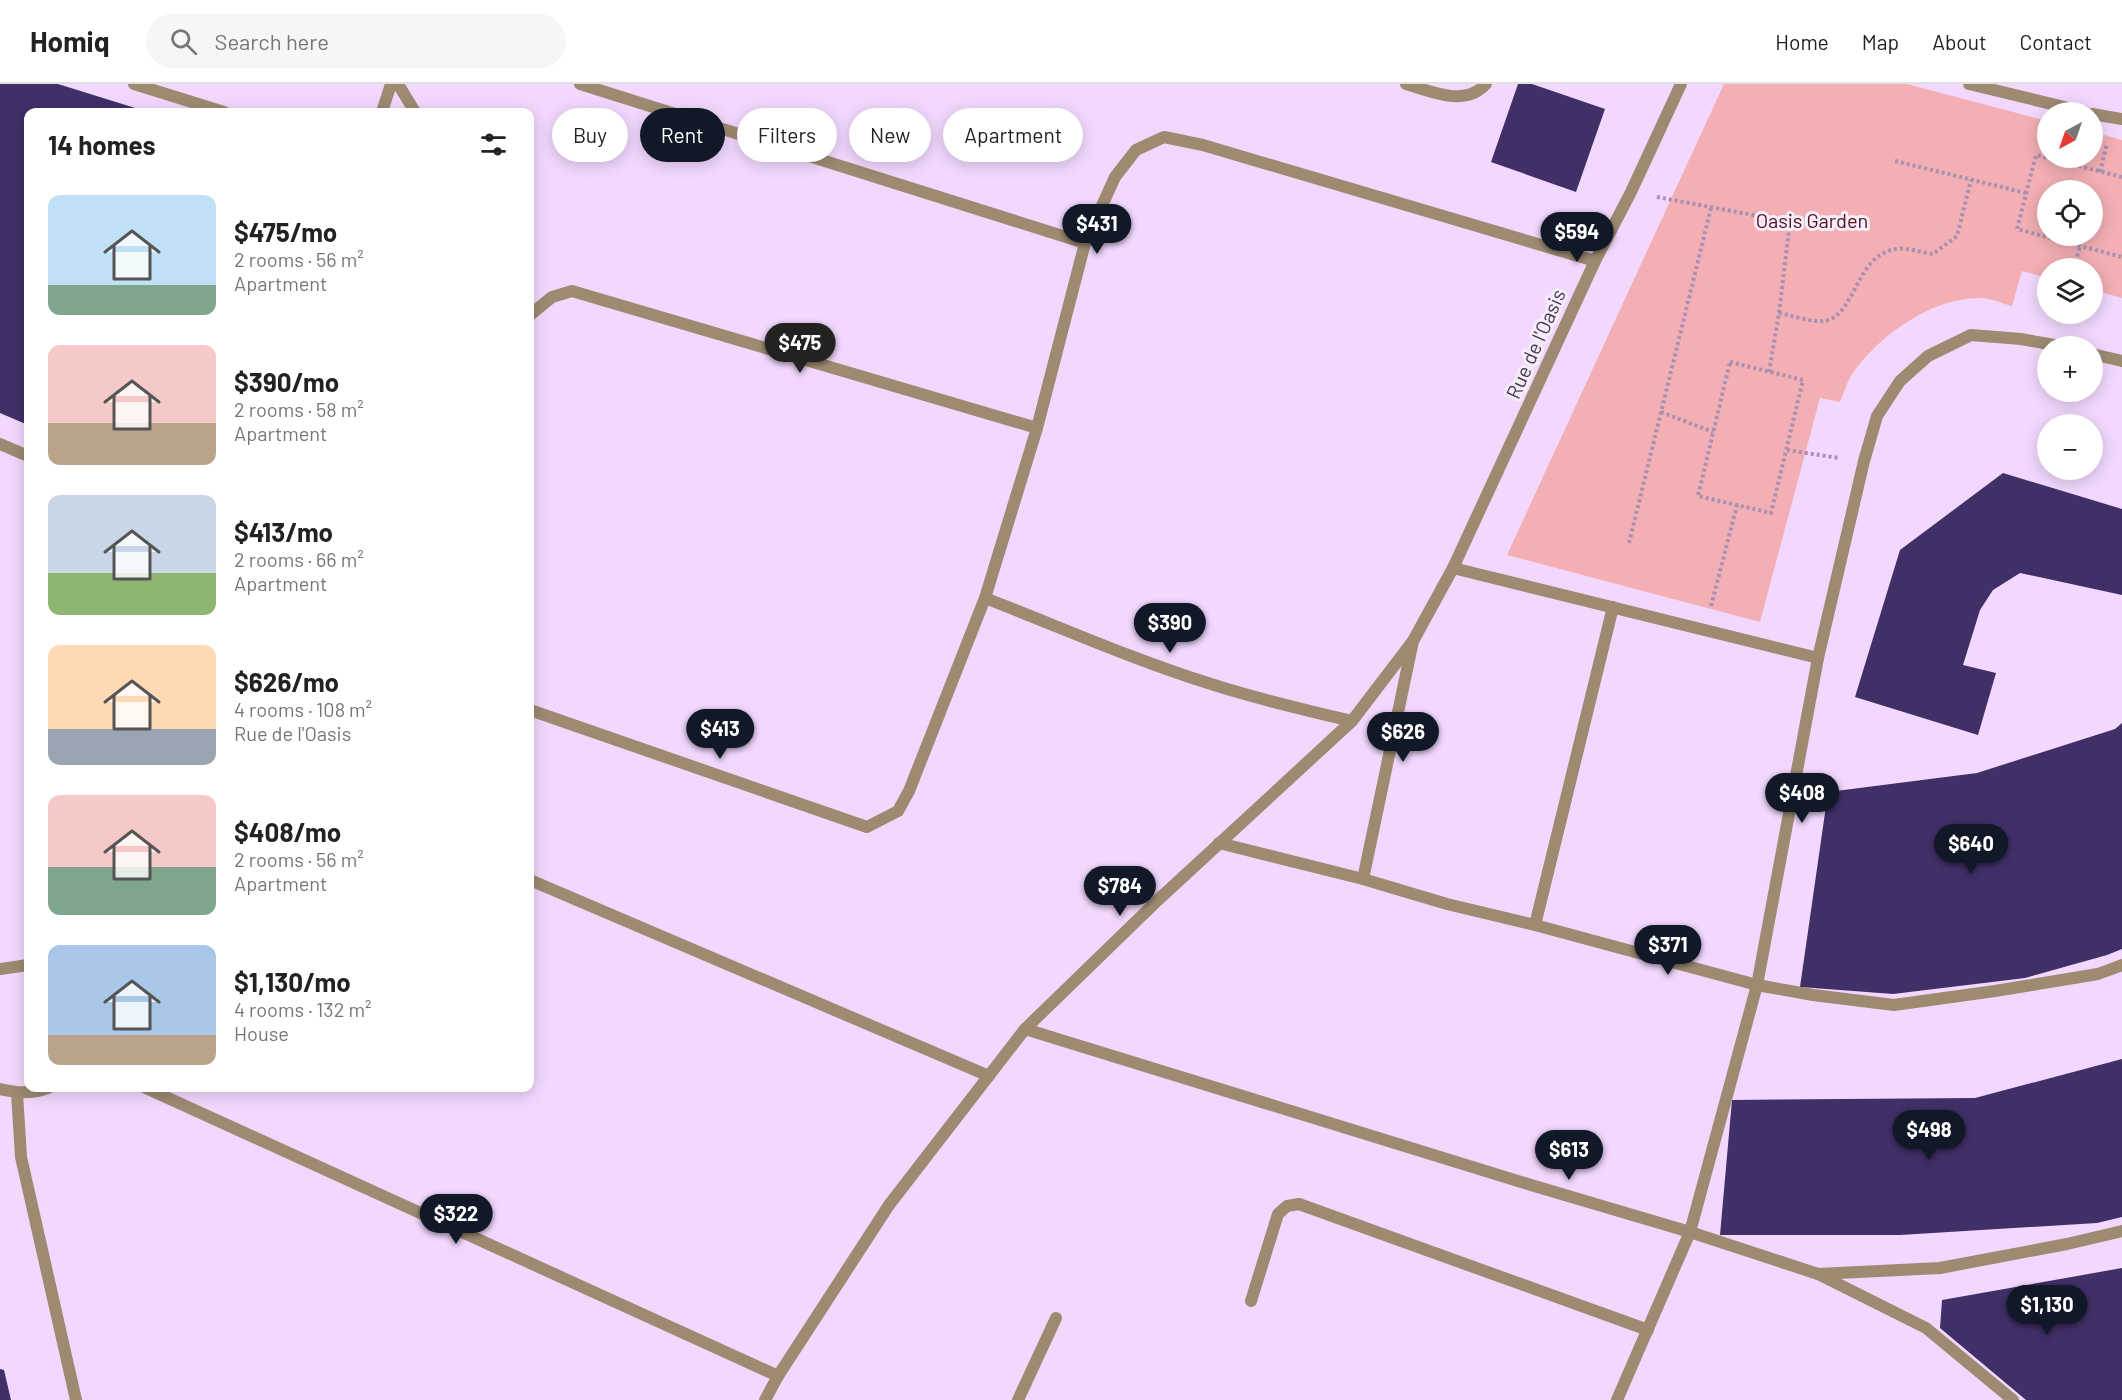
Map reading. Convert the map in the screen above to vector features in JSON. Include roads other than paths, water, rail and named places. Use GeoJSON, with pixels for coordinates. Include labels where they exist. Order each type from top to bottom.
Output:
{"type":"FeatureCollection","features":[{"type":"Feature","properties":{"kind":"street"},"geometry":{"type":"LineString","coordinates":[[134,84],[211,108]]}},
{"type":"Feature","properties":{"kind":"street"},"geometry":{"type":"LineString","coordinates":[[383,108],[391,84]]}},
{"type":"Feature","properties":{"kind":"street"},"geometry":{"type":"LineString","coordinates":[[398,84],[413,108]]}},
{"type":"Feature","properties":{"kind":"street"},"geometry":{"type":"LineString","coordinates":[[580,84],[1085,243]]}},
{"type":"Feature","properties":{"kind":"street"},"geometry":{"type":"LineString","coordinates":[[1406,84],[1461,97],[1480,90],[1486,84]]}},
{"type":"Feature","properties":{"kind":"street","name":"Rue de l'Oasis"},"geometry":{"type":"LineString","coordinates":[[1413,641],[1453,568],[1595,261],[1631,192],[1681,84]]}},
{"type":"Feature","properties":{"kind":"street"},"geometry":{"type":"LineString","coordinates":[[1969,84],[2044,102]]}},
{"type":"Feature","properties":{"kind":"street"},"geometry":{"type":"LineString","coordinates":[[2103,116],[2122,120]]}},
{"type":"Feature","properties":{"kind":"street"},"geometry":{"type":"LineString","coordinates":[[534,711],[867,827],[898,811],[909,791],[985,597],[1037,428],[1085,243],[1115,177],[1136,150],[1164,137],[1203,145],[1595,261]]}},
{"type":"Feature","properties":{"kind":"street"},"geometry":{"type":"LineString","coordinates":[[534,308],[552,297],[572,291],[1037,428]]}},
{"type":"Feature","properties":{"kind":"street"},"geometry":{"type":"LineString","coordinates":[[1617,1400],[1690,1232],[1757,985],[1818,658],[1876,416],[1900,381],[1928,356],[1971,335],[2037,342]]}},
{"type":"Feature","properties":{"kind":"street"},"geometry":{"type":"LineString","coordinates":[[2103,357],[2122,361]]}},
{"type":"Feature","properties":{"kind":"street"},"geometry":{"type":"LineString","coordinates":[[0,444],[24,454]]}},
{"type":"Feature","properties":{"kind":"street"},"geometry":{"type":"LineString","coordinates":[[1453,568],[1818,658]]}},
{"type":"Feature","properties":{"kind":"street"},"geometry":{"type":"LineString","coordinates":[[985,597],[1148,662],[1210,684],[1290,707],[1352,721]]}},
{"type":"Feature","properties":{"kind":"street"},"geometry":{"type":"LineString","coordinates":[[1535,925],[1613,607]]}},
{"type":"Feature","properties":{"kind":"street"},"geometry":{"type":"LineString","coordinates":[[765,1400],[778,1376],[889,1205],[1025,1029],[1219,843],[1352,721],[1413,641]]}},
{"type":"Feature","properties":{"kind":"street"},"geometry":{"type":"LineString","coordinates":[[1363,879],[1413,641]]}},
{"type":"Feature","properties":{"kind":"street"},"geometry":{"type":"LineString","coordinates":[[1219,843],[1363,879],[1447,904],[1535,925],[1757,985],[1813,995],[1894,1005],[2098,974],[2122,965]]}},
{"type":"Feature","properties":{"kind":"street"},"geometry":{"type":"LineString","coordinates":[[534,882],[989,1076]]}},
{"type":"Feature","properties":{"kind":"street"},"geometry":{"type":"LineString","coordinates":[[0,969],[24,966]]}},
{"type":"Feature","properties":{"kind":"street"},"geometry":{"type":"LineString","coordinates":[[1025,1029],[1509,1179],[1690,1232],[1818,1274],[1926,1328],[2013,1400]]}},
{"type":"Feature","properties":{"kind":"street"},"geometry":{"type":"LineString","coordinates":[[0,1089],[17,1093],[36,1092]]}},
{"type":"Feature","properties":{"kind":"street"},"geometry":{"type":"LineString","coordinates":[[155,1092],[778,1376]]}},
{"type":"Feature","properties":{"kind":"street"},"geometry":{"type":"LineString","coordinates":[[17,1093],[21,1157],[76,1400]]}},
{"type":"Feature","properties":{"kind":"street"},"geometry":{"type":"LineString","coordinates":[[1251,1301],[1278,1214],[1287,1206],[1299,1204],[1647,1330]]}},
{"type":"Feature","properties":{"kind":"street"},"geometry":{"type":"LineString","coordinates":[[1818,1274],[1940,1268],[2122,1231]]}},
{"type":"Feature","properties":{"kind":"street"},"geometry":{"type":"LineString","coordinates":[[1018,1400],[1056,1318]]}},
{"type":"Feature","properties":{"kind":"park label","name":"Oasis Garden"},"geometry":{"type":"Point","coordinates":[1812,221]}}]}
